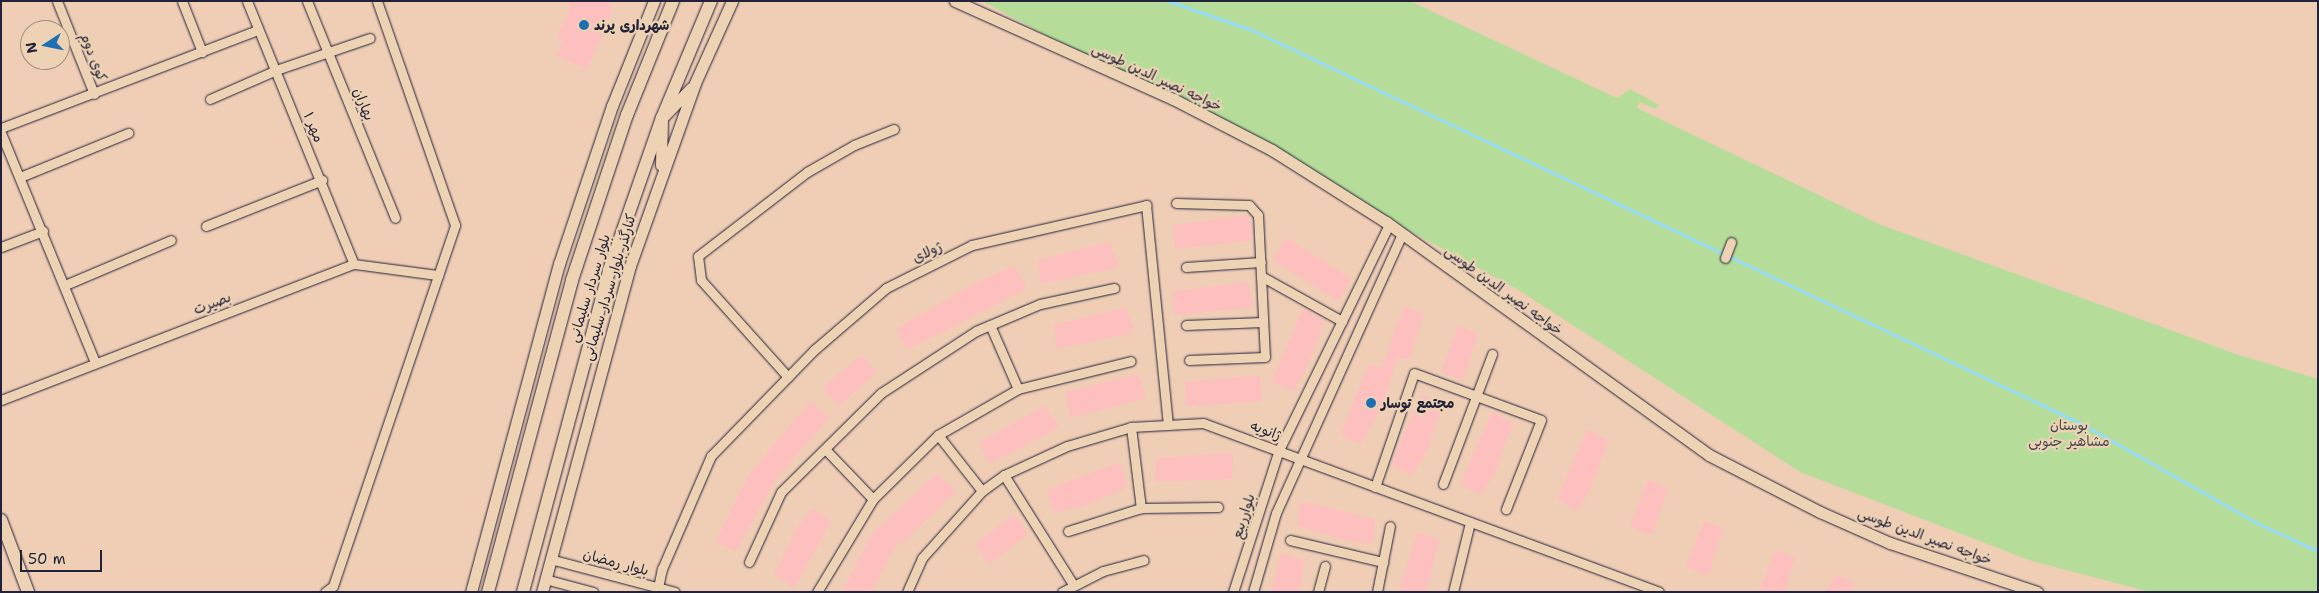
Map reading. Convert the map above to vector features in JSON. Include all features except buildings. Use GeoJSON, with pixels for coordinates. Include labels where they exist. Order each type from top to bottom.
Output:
{"type":"FeatureCollection","features":[{"type":"Feature","properties":{"kind":"main road","name":"بلوار سردار سلیمانی"},"geometry":{"type":"LineString","coordinates":[[488,591],[572,280],[627,115],[673,1]]}},
{"type":"Feature","properties":{"kind":"main road","name":"بلوار سردار سلیمانی"},"geometry":{"type":"LineString","coordinates":[[522,592],[595,318],[662,118],[711,1]]}},
{"type":"Feature","properties":{"kind":"main road"},"geometry":{"type":"LineString","coordinates":[[1,520],[28,592]]}},
{"type":"Feature","properties":{"kind":"street","name":"کوی دوم"},"geometry":{"type":"LineString","coordinates":[[57,1],[94,94]]}},
{"type":"Feature","properties":{"kind":"street"},"geometry":{"type":"LineString","coordinates":[[182,1],[202,52]]}},
{"type":"Feature","properties":{"kind":"street","name":"مهر ۱"},"geometry":{"type":"LineString","coordinates":[[246,1],[322,180],[354,264]]}},
{"type":"Feature","properties":{"kind":"street","name":"بهاران"},"geometry":{"type":"LineString","coordinates":[[307,1],[395,218]]}},
{"type":"Feature","properties":{"kind":"street"},"geometry":{"type":"LineString","coordinates":[[325,592],[333,586],[455,225],[377,1]]}},
{"type":"Feature","properties":{"kind":"street"},"geometry":{"type":"LineString","coordinates":[[471,592],[559,264],[612,106],[654,1]]}},
{"type":"Feature","properties":{"kind":"street","name":"کنارگذر بلوار سردار سلیمانی"},"geometry":{"type":"LineString","coordinates":[[542,592],[605,348],[661,174],[695,83],[732,1]]}},
{"type":"Feature","properties":{"kind":"street","name":"خواجه نصیر الدین طوسی"},"geometry":{"type":"LineString","coordinates":[[955,1],[1173,99],[1272,150],[1389,224],[1709,455],[1820,512],[1890,543],[2037,592]]}},
{"type":"Feature","properties":{"kind":"street"},"geometry":{"type":"LineString","coordinates":[[1,128],[258,30]]}},
{"type":"Feature","properties":{"kind":"street"},"geometry":{"type":"LineString","coordinates":[[210,99],[276,70],[370,38]]}},
{"type":"Feature","properties":{"kind":"street"},"geometry":{"type":"LineString","coordinates":[[661,174],[662,118],[695,83]]}},
{"type":"Feature","properties":{"kind":"street"},"geometry":{"type":"LineString","coordinates":[[788,377],[701,280],[698,256],[807,172],[854,145],[894,129]]}},
{"type":"Feature","properties":{"kind":"street"},"geometry":{"type":"LineString","coordinates":[[1,133],[43,231],[95,362]]}},
{"type":"Feature","properties":{"kind":"street"},"geometry":{"type":"LineString","coordinates":[[20,177],[128,133]]}},
{"type":"Feature","properties":{"kind":"street"},"geometry":{"type":"LineString","coordinates":[[206,226],[322,180]]}},
{"type":"Feature","properties":{"kind":"street"},"geometry":{"type":"LineString","coordinates":[[1176,203],[1249,205],[1258,215],[1265,357],[1189,360]]}},
{"type":"Feature","properties":{"kind":"street","name":"ژولای"},"geometry":{"type":"LineString","coordinates":[[658,590],[662,569],[711,456],[788,377],[886,288],[972,246],[1146,206],[1168,425]]}},
{"type":"Feature","properties":{"kind":"street","name":"بلوارربیع"},"geometry":{"type":"LineString","coordinates":[[1232,592],[1279,450],[1389,224]]}},
{"type":"Feature","properties":{"kind":"street"},"geometry":{"type":"LineString","coordinates":[[1,247],[43,231]]}},
{"type":"Feature","properties":{"kind":"street"},"geometry":{"type":"LineString","coordinates":[[1253,592],[1276,513],[1402,234]]}},
{"type":"Feature","properties":{"kind":"street"},"geometry":{"type":"LineString","coordinates":[[64,285],[171,240]]}},
{"type":"Feature","properties":{"kind":"street"},"geometry":{"type":"LineString","coordinates":[[1725,258],[1731,242]]}},
{"type":"Feature","properties":{"kind":"street"},"geometry":{"type":"LineString","coordinates":[[1186,267],[1261,262]]}},
{"type":"Feature","properties":{"kind":"street","name":"بصیرت"},"geometry":{"type":"LineString","coordinates":[[1,400],[95,362],[354,264],[438,275]]}},
{"type":"Feature","properties":{"kind":"street"},"geometry":{"type":"LineString","coordinates":[[1262,276],[1342,321]]}},
{"type":"Feature","properties":{"kind":"street"},"geometry":{"type":"LineString","coordinates":[[749,562],[781,492],[881,392],[990,325],[1040,304],[1114,288]]}},
{"type":"Feature","properties":{"kind":"street"},"geometry":{"type":"LineString","coordinates":[[1186,325],[1263,322]]}},
{"type":"Feature","properties":{"kind":"street"},"geometry":{"type":"LineString","coordinates":[[990,325],[1018,389]]}},
{"type":"Feature","properties":{"kind":"street"},"geometry":{"type":"LineString","coordinates":[[1443,484],[1492,354]]}},
{"type":"Feature","properties":{"kind":"street"},"geometry":{"type":"LineString","coordinates":[[817,592],[873,499],[938,435],[1018,389],[1131,361]]}},
{"type":"Feature","properties":{"kind":"street"},"geometry":{"type":"LineString","coordinates":[[1375,487],[1414,373],[1541,420],[1506,509]]}},
{"type":"Feature","properties":{"kind":"street","name":"ژانویه"},"geometry":{"type":"LineString","coordinates":[[907,592],[922,558],[982,491],[1004,475],[1067,446],[1131,427],[1203,423],[1659,592]]}},
{"type":"Feature","properties":{"kind":"street"},"geometry":{"type":"LineString","coordinates":[[1131,427],[1141,508]]}},
{"type":"Feature","properties":{"kind":"street"},"geometry":{"type":"LineString","coordinates":[[938,435],[982,491]]}},
{"type":"Feature","properties":{"kind":"street"},"geometry":{"type":"LineString","coordinates":[[825,449],[873,499]]}},
{"type":"Feature","properties":{"kind":"street"},"geometry":{"type":"LineString","coordinates":[[1004,475],[1073,584]]}},
{"type":"Feature","properties":{"kind":"street"},"geometry":{"type":"LineString","coordinates":[[1068,532],[1141,508],[1218,507]]}},
{"type":"Feature","properties":{"kind":"street"},"geometry":{"type":"LineString","coordinates":[[1453,592],[1470,522]]}},
{"type":"Feature","properties":{"kind":"street"},"geometry":{"type":"LineString","coordinates":[[1377,592],[1390,526]]}},
{"type":"Feature","properties":{"kind":"street"},"geometry":{"type":"LineString","coordinates":[[1290,540],[1383,562]]}},
{"type":"Feature","properties":{"kind":"street"},"geometry":{"type":"LineString","coordinates":[[481,557],[488,591]]}},
{"type":"Feature","properties":{"kind":"street","name":"بلوار رمضان"},"geometry":{"type":"LineString","coordinates":[[550,559],[658,590],[675,592]]}},
{"type":"Feature","properties":{"kind":"street"},"geometry":{"type":"LineString","coordinates":[[1062,592],[1073,584],[1103,571],[1144,560]]}},
{"type":"Feature","properties":{"kind":"street"},"geometry":{"type":"LineString","coordinates":[[1318,592],[1325,566]]}},
{"type":"Feature","properties":{"kind":"street"},"geometry":{"type":"LineString","coordinates":[[545,579],[593,592]]}},
{"type":"Feature","properties":{"kind":"green space","name":"بوستان مشاهیر جنوبی"},"geometry":{"type":"Polygon","coordinates":[[[982,1],[1410,1],[1617,98],[1630,89],[1659,105],[1655,109],[1640,102],[1637,108],[1879,224],[2236,354],[2318,379],[2318,592],[2150,592],[2032,561],[1800,472],[1517,289],[982,1]]]}},
{"type":"Feature","properties":{"kind":"waterway"},"geometry":{"type":"LineString","coordinates":[[1168,1],[1252,30],[2082,424],[2259,524],[2318,551]]}},
{"type":"Feature","properties":{"kind":"place","name":"شهرداری پرند"},"geometry":{"type":"Point","coordinates":[584,25]}},
{"type":"Feature","properties":{"kind":"place","name":"مجتمع توسار"},"geometry":{"type":"Point","coordinates":[1371,403]}}]}
